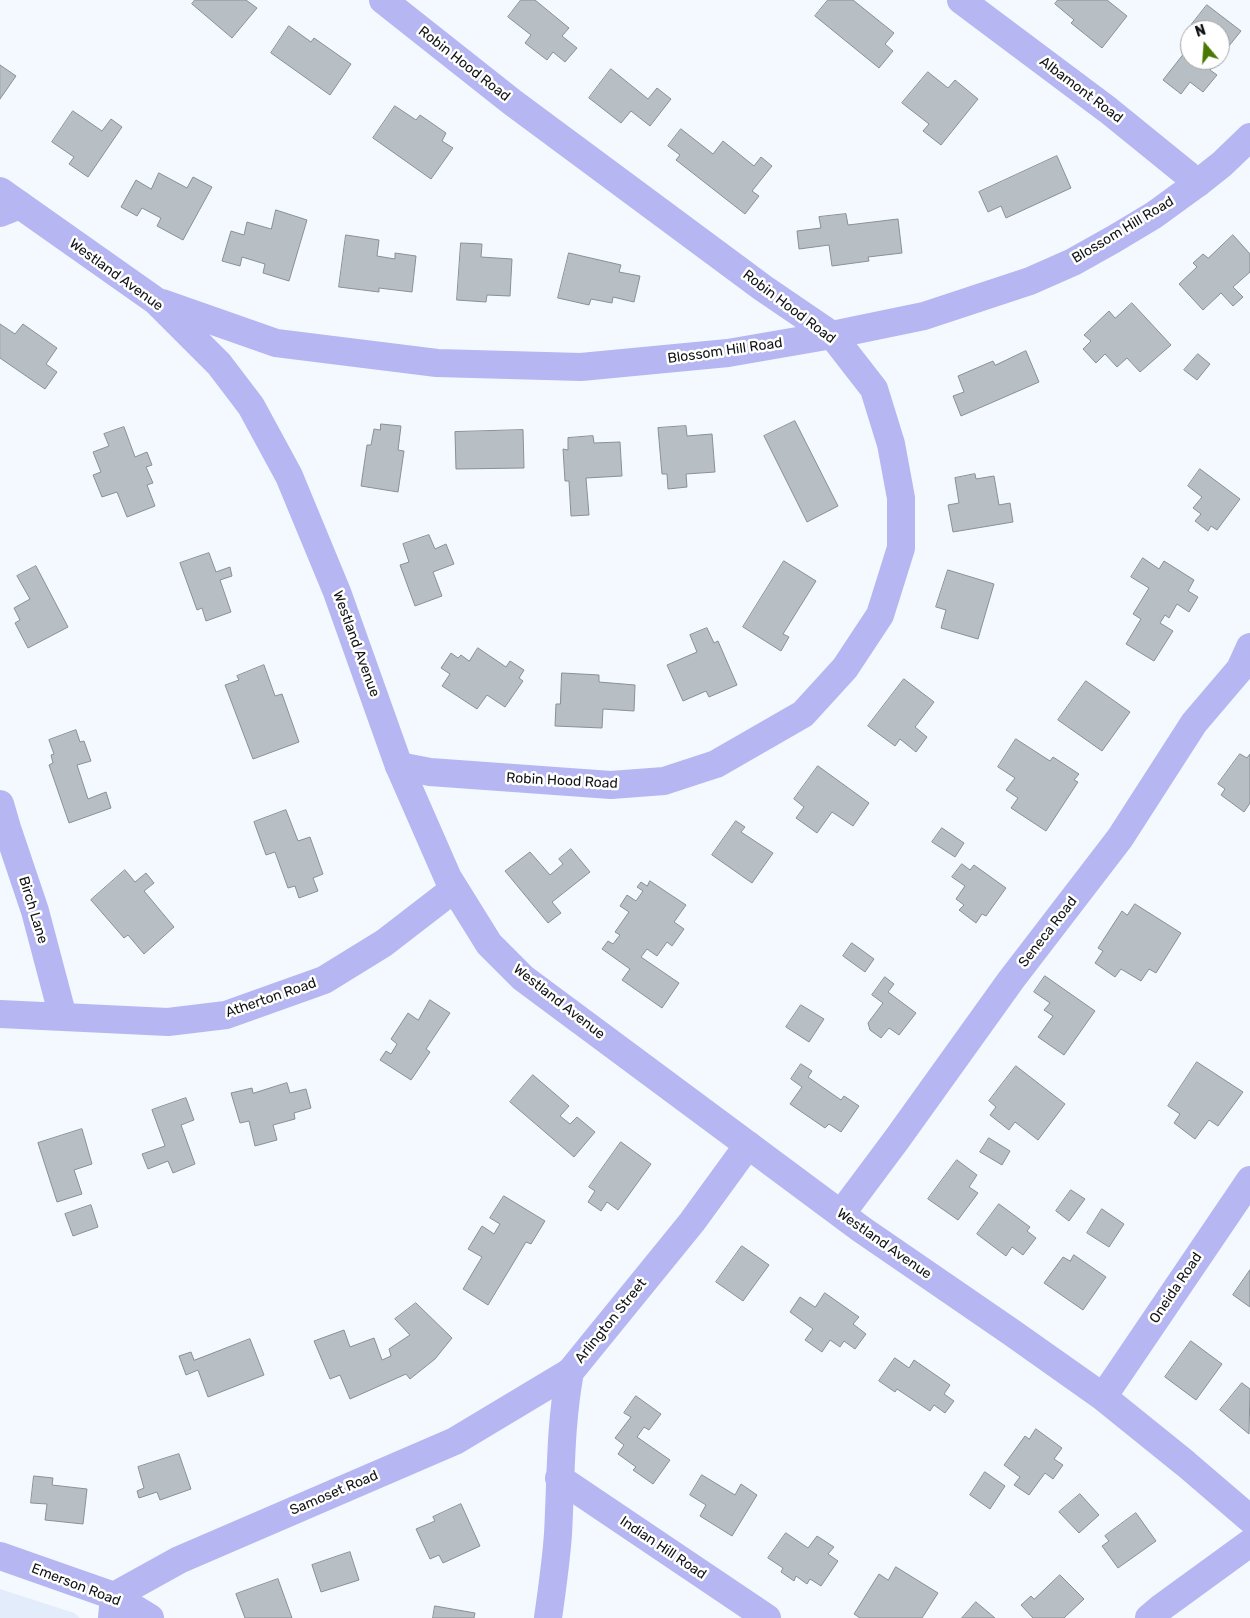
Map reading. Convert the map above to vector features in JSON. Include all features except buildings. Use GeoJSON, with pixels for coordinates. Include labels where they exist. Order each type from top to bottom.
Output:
{"type":"FeatureCollection","features":[{"type":"Feature","properties":{"kind":"street","name":"Robin Hood Road"},"geometry":{"type":"LineString","coordinates":[[383,0],[512,102],[763,288],[832,335],[874,389],[891,444],[901,498],[902,548],[880,614],[845,668],[803,714],[716,764],[664,781],[611,785],[430,772],[399,766]]}},
{"type":"Feature","properties":{"kind":"street","name":"Albamont Road"},"geometry":{"type":"LineString","coordinates":[[961,0],[1108,110],[1198,183]]}},
{"type":"Feature","properties":{"kind":"street","name":"Blossom Hill Road"},"geometry":{"type":"LineString","coordinates":[[156,301],[276,343],[437,362],[582,367],[728,353],[832,335],[924,316],[1030,281],[1073,262],[1154,215],[1222,164],[1250,137]]}},
{"type":"Feature","properties":{"kind":"street","name":"Westland Avenue"},"geometry":{"type":"LineString","coordinates":[[7,203],[156,301],[219,364],[251,406],[290,476],[338,592],[399,766],[448,878],[489,944],[523,978],[841,1214],[1103,1397],[1250,1519]]}},
{"type":"Feature","properties":{"kind":"street","name":"Seneca Road"},"geometry":{"type":"LineString","coordinates":[[841,1214],[1011,980],[1120,838],[1194,723],[1240,669],[1250,649]]}},
{"type":"Feature","properties":{"kind":"street","name":"Birch Lane"},"geometry":{"type":"LineString","coordinates":[[0,804],[35,911],[63,1017]]}},
{"type":"Feature","properties":{"kind":"street","name":"Atherton Road"},"geometry":{"type":"LineString","coordinates":[[0,1014],[168,1022],[226,1015],[324,980],[384,943],[454,889]]}},
{"type":"Feature","properties":{"kind":"street","name":"Arlington Street"},"geometry":{"type":"LineString","coordinates":[[548,1618],[558,1534],[566,1394],[570,1372],[692,1222],[748,1145]]}},
{"type":"Feature","properties":{"kind":"street","name":"Oneida Road"},"geometry":{"type":"LineString","coordinates":[[1103,1397],[1250,1180]]}},
{"type":"Feature","properties":{"kind":"street","name":"Samoset Road"},"geometry":{"type":"LineString","coordinates":[[113,1607],[179,1560],[455,1441],[570,1372]]}},
{"type":"Feature","properties":{"kind":"street","name":"Indian Hill Road"},"geometry":{"type":"LineString","coordinates":[[560,1478],[767,1618]]}},
{"type":"Feature","properties":{"kind":"street"},"geometry":{"type":"LineString","coordinates":[[1149,1618],[1250,1543]]}},
{"type":"Feature","properties":{"kind":"street","name":"Emerson Road"},"geometry":{"type":"LineString","coordinates":[[0,1556],[113,1607],[150,1618]]}},
{"type":"Feature","properties":{"kind":"shaded area"},"geometry":{"type":"Polygon","coordinates":[[[0,1589],[74,1613],[80,1618],[0,1618],[0,1589]]]}}]}
